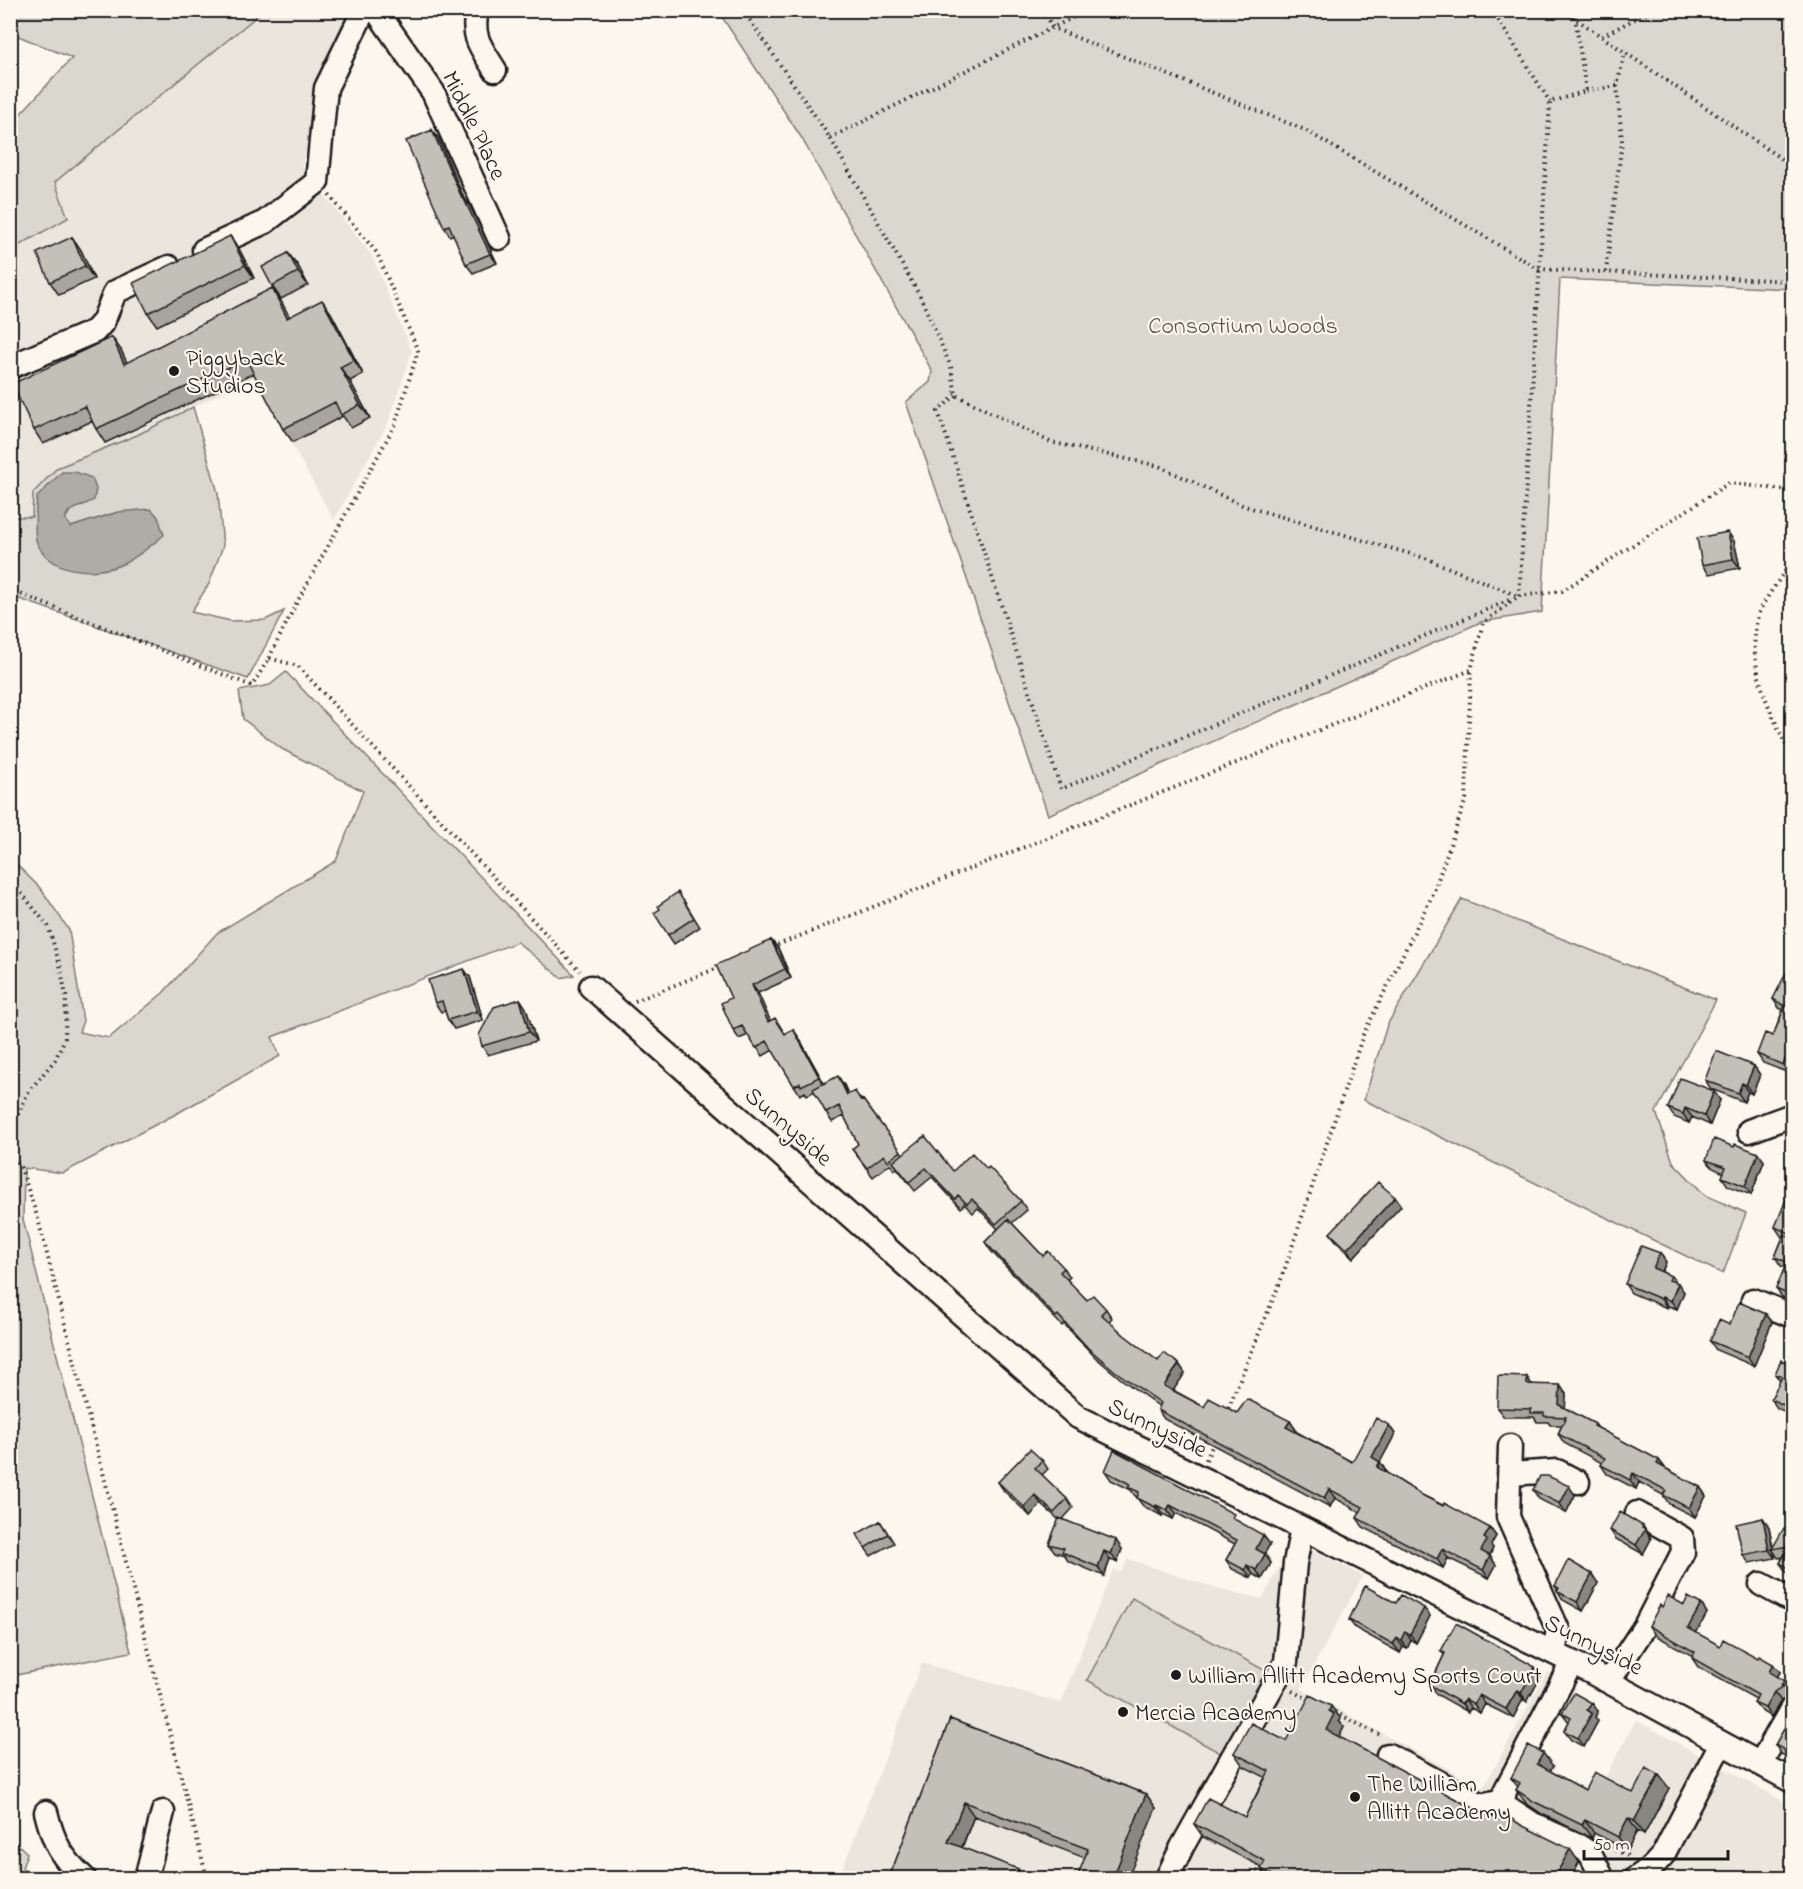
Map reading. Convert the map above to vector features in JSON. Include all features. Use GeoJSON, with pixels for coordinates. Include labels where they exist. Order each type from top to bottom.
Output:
{"type":"FeatureCollection","features":[{"type":"Feature","properties":{"kind":"street"},"geometry":{"type":"LineString","coordinates":[[10,367],[95,331],[103,322],[115,292],[266,222],[317,182],[326,88],[364,10]]}},
{"type":"Feature","properties":{"kind":"street","name":"Middle Place"},"geometry":{"type":"LineString","coordinates":[[376,10],[433,92],[499,238]]}},
{"type":"Feature","properties":{"kind":"street"},"geometry":{"type":"LineString","coordinates":[[477,10],[474,21],[475,35],[495,70]]}},
{"type":"Feature","properties":{"kind":"street","name":"Sunnyside"},"geometry":{"type":"LineString","coordinates":[[587,981],[615,1009],[1078,1417],[1563,1657],[1792,1781]]}},
{"type":"Feature","properties":{"kind":"street"},"geometry":{"type":"LineString","coordinates":[[1749,1131],[1792,1115]]}},
{"type":"Feature","properties":{"kind":"street"},"geometry":{"type":"LineString","coordinates":[[1753,1300],[1792,1316]]}},
{"type":"Feature","properties":{"kind":"street"},"geometry":{"type":"LineString","coordinates":[[1510,1446],[1508,1517],[1558,1630],[1563,1657],[1505,1791],[1504,1805],[1536,1826],[1590,1853],[1599,1877],[1617,1874],[1627,1878]]}},
{"type":"Feature","properties":{"kind":"street"},"geometry":{"type":"LineString","coordinates":[[1510,1474],[1557,1471],[1578,1482]]}},
{"type":"Feature","properties":{"kind":"street"},"geometry":{"type":"LineString","coordinates":[[1609,1681],[1645,1626],[1683,1552],[1682,1538],[1637,1513]]}},
{"type":"Feature","properties":{"kind":"street"},"geometry":{"type":"LineString","coordinates":[[1167,1878],[1182,1847],[1286,1662],[1295,1563],[1302,1528]]}},
{"type":"Feature","properties":{"kind":"street"},"geometry":{"type":"LineString","coordinates":[[1761,1584],[1789,1599]]}},
{"type":"Feature","properties":{"kind":"street"},"geometry":{"type":"LineString","coordinates":[[1760,1764],[1792,1708]]}},
{"type":"Feature","properties":{"kind":"street"},"geometry":{"type":"LineString","coordinates":[[1636,1878],[1652,1867],[1663,1855],[1721,1743]]}},
{"type":"Feature","properties":{"kind":"street"},"geometry":{"type":"LineString","coordinates":[[1388,1755],[1481,1805],[1503,1800]]}},
{"type":"Feature","properties":{"kind":"street"},"geometry":{"type":"LineString","coordinates":[[46,1812],[53,1839],[72,1868],[84,1878]]}},
{"type":"Feature","properties":{"kind":"street"},"geometry":{"type":"LineString","coordinates":[[146,1878],[163,1812]]}},
{"type":"Feature","properties":{"kind":"path"},"geometry":{"type":"LineString","coordinates":[[743,10],[830,138],[920,296],[951,367],[956,395]]}},
{"type":"Feature","properties":{"kind":"path"},"geometry":{"type":"LineString","coordinates":[[1043,10],[1053,28],[1305,130],[1539,268],[1792,281]]}},
{"type":"Feature","properties":{"kind":"path"},"geometry":{"type":"LineString","coordinates":[[830,138],[1088,10]]}},
{"type":"Feature","properties":{"kind":"path"},"geometry":{"type":"LineString","coordinates":[[1222,1422],[1281,1280],[1363,1035],[1433,894],[1467,799],[1471,670],[1483,624],[1519,596],[1550,102],[1492,10]]}},
{"type":"Feature","properties":{"kind":"path"},"geometry":{"type":"LineString","coordinates":[[1572,10],[1586,91]]}},
{"type":"Feature","properties":{"kind":"path"},"geometry":{"type":"LineString","coordinates":[[1601,36],[1652,10]]}},
{"type":"Feature","properties":{"kind":"path"},"geometry":{"type":"LineString","coordinates":[[1573,17],[1792,166]]}},
{"type":"Feature","properties":{"kind":"path"},"geometry":{"type":"LineString","coordinates":[[1606,272],[1622,141],[1617,86],[1625,52]]}},
{"type":"Feature","properties":{"kind":"path"},"geometry":{"type":"LineString","coordinates":[[1550,102],[1586,91],[1617,86]]}},
{"type":"Feature","properties":{"kind":"path"},"geometry":{"type":"LineString","coordinates":[[10,590],[252,686],[395,424],[418,351],[376,253],[317,182]]}},
{"type":"Feature","properties":{"kind":"path"},"geometry":{"type":"LineString","coordinates":[[956,395],[1050,442],[1159,465],[1244,506],[1425,558],[1519,596]]}},
{"type":"Feature","properties":{"kind":"path"},"geometry":{"type":"LineString","coordinates":[[956,395],[938,411],[1061,789],[1519,596],[1562,591],[1729,483],[1792,491]]}},
{"type":"Feature","properties":{"kind":"path"},"geometry":{"type":"LineString","coordinates":[[1792,561],[1758,615],[1754,654],[1762,693],[1792,758]]}},
{"type":"Feature","properties":{"kind":"path"},"geometry":{"type":"LineString","coordinates":[[269,658],[298,666],[587,981]]}},
{"type":"Feature","properties":{"kind":"path"},"geometry":{"type":"LineString","coordinates":[[771,947],[1471,670]]}},
{"type":"Feature","properties":{"kind":"path"},"geometry":{"type":"LineString","coordinates":[[10,879],[48,926],[60,965],[66,996],[65,1038],[55,1060],[29,1091],[10,1131]]}},
{"type":"Feature","properties":{"kind":"path"},"geometry":{"type":"LineString","coordinates":[[615,1009],[726,965]]}},
{"type":"Feature","properties":{"kind":"path"},"geometry":{"type":"LineString","coordinates":[[10,1152],[21,1168],[38,1219],[207,1878]]}},
{"type":"Feature","properties":{"kind":"path"},"geometry":{"type":"LineString","coordinates":[[1199,1477],[1217,1433]]}},
{"type":"Feature","properties":{"kind":"path"},"geometry":{"type":"LineString","coordinates":[[1228,1878],[1255,1870],[1268,1876],[1267,1878]]}},
{"type":"Feature","properties":{"kind":"shaded area"},"geometry":{"type":"Polygon","coordinates":[[[263,11],[352,11],[321,82],[302,166],[372,256],[412,351],[388,423],[334,520],[254,377],[137,435],[57,468],[32,517],[11,517],[10,281],[13,280],[11,250],[67,218],[55,182],[263,11]]]}},
{"type":"Feature","properties":{"kind":"shaded area"},"geometry":{"type":"Polygon","coordinates":[[[62,472],[75,472],[92,478],[96,489],[94,500],[68,512],[65,519],[71,527],[118,512],[151,509],[158,517],[164,535],[130,560],[107,569],[84,571],[61,566],[52,561],[43,553],[36,539],[37,497],[62,472]]]}},
{"type":"Feature","properties":{"kind":"shaded area","name":"Mercia Academy"},"geometry":{"type":"Polygon","coordinates":[[[1294,1540],[1363,1576],[1301,1689],[1483,1788],[1547,1672],[1577,1689],[1570,1692],[1536,1755],[1556,1766],[1552,1774],[1594,1799],[1636,1720],[1792,1806],[1792,1878],[839,1878],[922,1663],[1061,1703],[1113,1569],[1121,1572],[1128,1559],[1209,1586],[1262,1599],[1294,1540]]]}},
{"type":"Feature","properties":{"kind":"green space"},"geometry":{"type":"Polygon","coordinates":[[[11,10],[263,11],[55,182],[68,218],[11,250],[11,124],[72,58],[11,33],[11,10]]]}},
{"type":"Feature","properties":{"kind":"green space","name":"Consortium Woods"},"geometry":{"type":"Polygon","coordinates":[[[718,11],[1792,11],[1792,289],[1560,279],[1542,612],[1481,622],[1048,815],[906,402],[930,382],[932,371],[801,137],[718,11]]]}},
{"type":"Feature","properties":{"kind":"green space"},"geometry":{"type":"Polygon","coordinates":[[[193,407],[218,493],[223,546],[209,584],[191,612],[231,621],[265,620],[284,611],[248,679],[11,596],[11,517],[32,517],[33,493],[57,468],[137,435],[193,407]],[[92,478],[36,541],[118,512],[71,527],[65,519],[92,478]]]}},
{"type":"Feature","properties":{"kind":"green space"},"geometry":{"type":"Polygon","coordinates":[[[286,672],[574,975],[561,978],[517,942],[272,1037],[280,1056],[63,1173],[24,1168],[23,1219],[131,1652],[11,1676],[11,859],[41,889],[69,930],[83,1021],[79,1032],[109,1038],[163,993],[217,933],[336,861],[363,791],[282,749],[243,719],[239,691],[270,685],[286,672]]]}},
{"type":"Feature","properties":{"kind":"green space"},"geometry":{"type":"Polygon","coordinates":[[[1462,899],[1716,1000],[1656,1112],[1673,1162],[1705,1195],[1746,1213],[1723,1274],[1364,1100],[1387,1025],[1462,899]]]}},
{"type":"Feature","properties":{"kind":"green space","name":"William Allitt Academy Sports Court"},"geometry":{"type":"Polygon","coordinates":[[[1132,1598],[1266,1671],[1222,1754],[1087,1680],[1132,1598]]]}},
{"type":"Feature","properties":{"kind":"green space"},"geometry":{"type":"Polygon","coordinates":[[[11,1838],[27,1853],[22,1868],[42,1878],[11,1878],[11,1838]]]}},
{"type":"Feature","properties":{"kind":"building"},"geometry":{"type":"Polygon","coordinates":[[[432,130],[490,254],[466,264],[449,225],[444,227],[406,141],[432,130]]]}},
{"type":"Feature","properties":{"kind":"building"},"geometry":{"type":"Polygon","coordinates":[[[230,236],[245,265],[148,313],[133,283],[230,236]]]}},
{"type":"Feature","properties":{"kind":"building"},"geometry":{"type":"Polygon","coordinates":[[[72,237],[85,266],[50,282],[37,253],[72,237]]]}},
{"type":"Feature","properties":{"kind":"building"},"geometry":{"type":"Polygon","coordinates":[[[288,253],[298,272],[272,286],[262,267],[288,253]]]}},
{"type":"Feature","properties":{"kind":"building"},"geometry":{"type":"Polygon","coordinates":[[[272,288],[287,318],[322,300],[354,360],[340,367],[360,405],[341,415],[335,402],[283,429],[246,359],[96,429],[85,406],[34,430],[12,384],[112,337],[124,364],[272,288]]]}},
{"type":"Feature","properties":{"kind":"building"},"geometry":{"type":"Polygon","coordinates":[[[1728,532],[1733,559],[1702,565],[1697,538],[1728,532]]]}},
{"type":"Feature","properties":{"kind":"building"},"geometry":{"type":"Polygon","coordinates":[[[678,892],[694,918],[668,935],[654,913],[660,909],[658,906],[678,892]]]}},
{"type":"Feature","properties":{"kind":"building"},"geometry":{"type":"Polygon","coordinates":[[[771,940],[785,969],[752,985],[768,1022],[775,1018],[785,1034],[793,1029],[819,1077],[801,1086],[800,1083],[794,1086],[767,1041],[756,1048],[742,1026],[733,1030],[721,1003],[731,998],[716,965],[771,940]]]}},
{"type":"Feature","properties":{"kind":"building"},"geometry":{"type":"Polygon","coordinates":[[[464,969],[477,1011],[448,1020],[442,1001],[435,1003],[428,980],[464,969]]]}},
{"type":"Feature","properties":{"kind":"building"},"geometry":{"type":"Polygon","coordinates":[[[1786,973],[1792,976],[1792,1050],[1790,1055],[1787,1054],[1783,1065],[1757,1054],[1765,1033],[1773,1036],[1785,1006],[1773,999],[1786,973]]]}},
{"type":"Feature","properties":{"kind":"building"},"geometry":{"type":"Polygon","coordinates":[[[520,999],[529,1032],[482,1046],[479,1035],[494,1007],[520,999]]]}},
{"type":"Feature","properties":{"kind":"building"},"geometry":{"type":"Polygon","coordinates":[[[1716,1051],[1754,1066],[1746,1085],[1742,1083],[1738,1093],[1705,1080],[1716,1051]]]}},
{"type":"Feature","properties":{"kind":"building"},"geometry":{"type":"Polygon","coordinates":[[[838,1076],[847,1095],[855,1091],[901,1151],[888,1161],[884,1155],[867,1168],[852,1149],[858,1144],[839,1106],[826,1113],[813,1089],[838,1076]]]}},
{"type":"Feature","properties":{"kind":"building"},"geometry":{"type":"Polygon","coordinates":[[[1680,1078],[1714,1091],[1704,1116],[1685,1108],[1683,1114],[1668,1108],[1680,1078]]]}},
{"type":"Feature","properties":{"kind":"building"},"geometry":{"type":"Polygon","coordinates":[[[925,1136],[953,1171],[972,1153],[987,1169],[989,1167],[1021,1201],[996,1224],[972,1199],[967,1204],[958,1195],[955,1199],[926,1168],[909,1182],[893,1162],[925,1136]]]}},
{"type":"Feature","properties":{"kind":"building"},"geometry":{"type":"Polygon","coordinates":[[[1714,1139],[1758,1153],[1745,1186],[1722,1177],[1726,1167],[1706,1160],[1714,1139]]]}},
{"type":"Feature","properties":{"kind":"building"},"geometry":{"type":"Polygon","coordinates":[[[1378,1182],[1395,1197],[1347,1249],[1330,1233],[1378,1182]]]}},
{"type":"Feature","properties":{"kind":"building"},"geometry":{"type":"Polygon","coordinates":[[[1789,1192],[1792,1193],[1792,1234],[1775,1227],[1789,1192]]]}},
{"type":"Feature","properties":{"kind":"building"},"geometry":{"type":"Polygon","coordinates":[[[1008,1219],[1043,1256],[1048,1251],[1064,1268],[1060,1272],[1087,1300],[1093,1295],[1106,1309],[1101,1314],[1124,1335],[1158,1361],[1164,1353],[1179,1364],[1164,1386],[1204,1407],[1209,1398],[1237,1413],[1247,1399],[1290,1421],[1286,1427],[1352,1462],[1376,1418],[1389,1425],[1372,1457],[1380,1462],[1377,1467],[1422,1495],[1443,1506],[1444,1503],[1490,1528],[1484,1538],[1487,1540],[1481,1551],[1490,1556],[1483,1570],[1442,1549],[1437,1559],[1357,1518],[1363,1507],[1329,1489],[1324,1498],[1158,1410],[1161,1403],[1115,1371],[1088,1348],[985,1242],[1008,1219]]]}},
{"type":"Feature","properties":{"kind":"building"},"geometry":{"type":"Polygon","coordinates":[[[1784,1235],[1792,1238],[1792,1296],[1776,1289],[1787,1262],[1775,1257],[1784,1235]]]}},
{"type":"Feature","properties":{"kind":"building"},"geometry":{"type":"Polygon","coordinates":[[[1641,1246],[1660,1253],[1653,1268],[1671,1276],[1669,1280],[1678,1283],[1671,1301],[1625,1284],[1641,1246]]]}},
{"type":"Feature","properties":{"kind":"building"},"geometry":{"type":"Polygon","coordinates":[[[1739,1302],[1766,1314],[1748,1357],[1710,1341],[1719,1320],[1730,1325],[1739,1302]]]}},
{"type":"Feature","properties":{"kind":"building"},"geometry":{"type":"Polygon","coordinates":[[[1781,1360],[1792,1365],[1792,1409],[1771,1399],[1782,1377],[1775,1374],[1781,1360]]]}},
{"type":"Feature","properties":{"kind":"building"},"geometry":{"type":"Polygon","coordinates":[[[1498,1376],[1527,1377],[1527,1384],[1560,1385],[1559,1405],[1659,1460],[1657,1464],[1700,1487],[1689,1508],[1663,1495],[1666,1490],[1633,1473],[1630,1480],[1601,1465],[1605,1458],[1558,1434],[1566,1417],[1544,1416],[1544,1413],[1531,1413],[1531,1409],[1497,1408],[1498,1376]]]}},
{"type":"Feature","properties":{"kind":"building"},"geometry":{"type":"Polygon","coordinates":[[[1030,1449],[1042,1460],[1035,1468],[1067,1499],[1054,1513],[1035,1495],[1024,1507],[998,1482],[1030,1449]]]}},
{"type":"Feature","properties":{"kind":"building"},"geometry":{"type":"Polygon","coordinates":[[[1114,1450],[1234,1514],[1232,1518],[1263,1535],[1256,1549],[1265,1554],[1256,1570],[1247,1565],[1245,1570],[1226,1560],[1237,1540],[1170,1505],[1167,1510],[1137,1498],[1139,1492],[1128,1487],[1130,1484],[1105,1471],[1114,1450]]]}},
{"type":"Feature","properties":{"kind":"building"},"geometry":{"type":"Polygon","coordinates":[[[1540,1476],[1548,1476],[1569,1486],[1560,1504],[1533,1490],[1540,1476]]]}},
{"type":"Feature","properties":{"kind":"building"},"geometry":{"type":"Polygon","coordinates":[[[1620,1512],[1643,1526],[1645,1530],[1636,1545],[1610,1530],[1620,1512]]]}},
{"type":"Feature","properties":{"kind":"building"},"geometry":{"type":"Polygon","coordinates":[[[1059,1518],[1116,1540],[1111,1554],[1104,1551],[1098,1567],[1062,1552],[1064,1548],[1049,1544],[1059,1518]]]}},
{"type":"Feature","properties":{"kind":"building"},"geometry":{"type":"Polygon","coordinates":[[[1763,1518],[1769,1550],[1743,1555],[1736,1524],[1763,1518]]]}},
{"type":"Feature","properties":{"kind":"building"},"geometry":{"type":"Polygon","coordinates":[[[880,1521],[888,1534],[865,1548],[857,1534],[880,1521]]]}},
{"type":"Feature","properties":{"kind":"building"},"geometry":{"type":"Polygon","coordinates":[[[1784,1528],[1792,1533],[1792,1570],[1780,1563],[1789,1546],[1772,1549],[1784,1528]]]}},
{"type":"Feature","properties":{"kind":"building"},"geometry":{"type":"Polygon","coordinates":[[[1568,1560],[1592,1574],[1577,1602],[1557,1591],[1559,1588],[1555,1586],[1568,1560]]]}},
{"type":"Feature","properties":{"kind":"building"},"geometry":{"type":"Polygon","coordinates":[[[1365,1586],[1396,1603],[1401,1595],[1424,1608],[1410,1634],[1405,1631],[1401,1640],[1397,1638],[1393,1644],[1349,1620],[1365,1586]]]}},
{"type":"Feature","properties":{"kind":"building"},"geometry":{"type":"Polygon","coordinates":[[[1668,1596],[1684,1605],[1688,1597],[1701,1604],[1688,1628],[1720,1646],[1723,1639],[1773,1664],[1769,1672],[1784,1681],[1781,1685],[1783,1686],[1774,1692],[1765,1708],[1754,1703],[1758,1695],[1692,1658],[1695,1652],[1649,1626],[1660,1605],[1662,1607],[1668,1596]]]}},
{"type":"Feature","properties":{"kind":"building"},"geometry":{"type":"Polygon","coordinates":[[[1456,1623],[1535,1667],[1521,1693],[1517,1690],[1506,1709],[1479,1695],[1474,1704],[1465,1699],[1462,1704],[1430,1685],[1445,1653],[1441,1651],[1456,1623]]]}},
{"type":"Feature","properties":{"kind":"building"},"geometry":{"type":"Polygon","coordinates":[[[1574,1693],[1592,1703],[1587,1710],[1592,1713],[1578,1738],[1564,1731],[1571,1718],[1562,1713],[1574,1693]]]}},
{"type":"Feature","properties":{"kind":"building","name":"The William Allitt Academy"},"geometry":{"type":"Polygon","coordinates":[[[1310,1695],[1331,1706],[1329,1711],[1334,1714],[1326,1730],[1465,1804],[1500,1820],[1504,1814],[1570,1849],[1554,1878],[1278,1878],[1261,1869],[1265,1861],[1194,1824],[1208,1798],[1245,1817],[1269,1771],[1234,1753],[1251,1723],[1286,1741],[1310,1695]]]}},
{"type":"Feature","properties":{"kind":"building"},"geometry":{"type":"Polygon","coordinates":[[[1792,1715],[1792,1754],[1775,1745],[1792,1715]]]}},
{"type":"Feature","properties":{"kind":"building","name":"Mercia Academy"},"geometry":{"type":"Polygon","coordinates":[[[950,1719],[1146,1794],[1113,1878],[1077,1878],[1088,1849],[964,1802],[948,1842],[1018,1869],[1015,1878],[889,1878],[950,1719]]]}},
{"type":"Feature","properties":{"kind":"building"},"geometry":{"type":"Polygon","coordinates":[[[1528,1745],[1543,1753],[1537,1764],[1585,1790],[1594,1772],[1633,1793],[1646,1768],[1659,1775],[1634,1821],[1628,1818],[1618,1837],[1585,1820],[1582,1825],[1516,1790],[1520,1783],[1511,1778],[1528,1745]]]}},
{"type":"Feature","properties":{"kind":"place","name":"Piggyback Studios"},"geometry":{"type":"Point","coordinates":[174,371]}},
{"type":"Feature","properties":{"kind":"place","name":"William Allitt Academy Sports Court"},"geometry":{"type":"Point","coordinates":[1176,1675]}},
{"type":"Feature","properties":{"kind":"place","name":"Mercia Academy"},"geometry":{"type":"Point","coordinates":[1123,1712]}},
{"type":"Feature","properties":{"kind":"place","name":"The William Allitt Academy"},"geometry":{"type":"Point","coordinates":[1355,1797]}}]}
